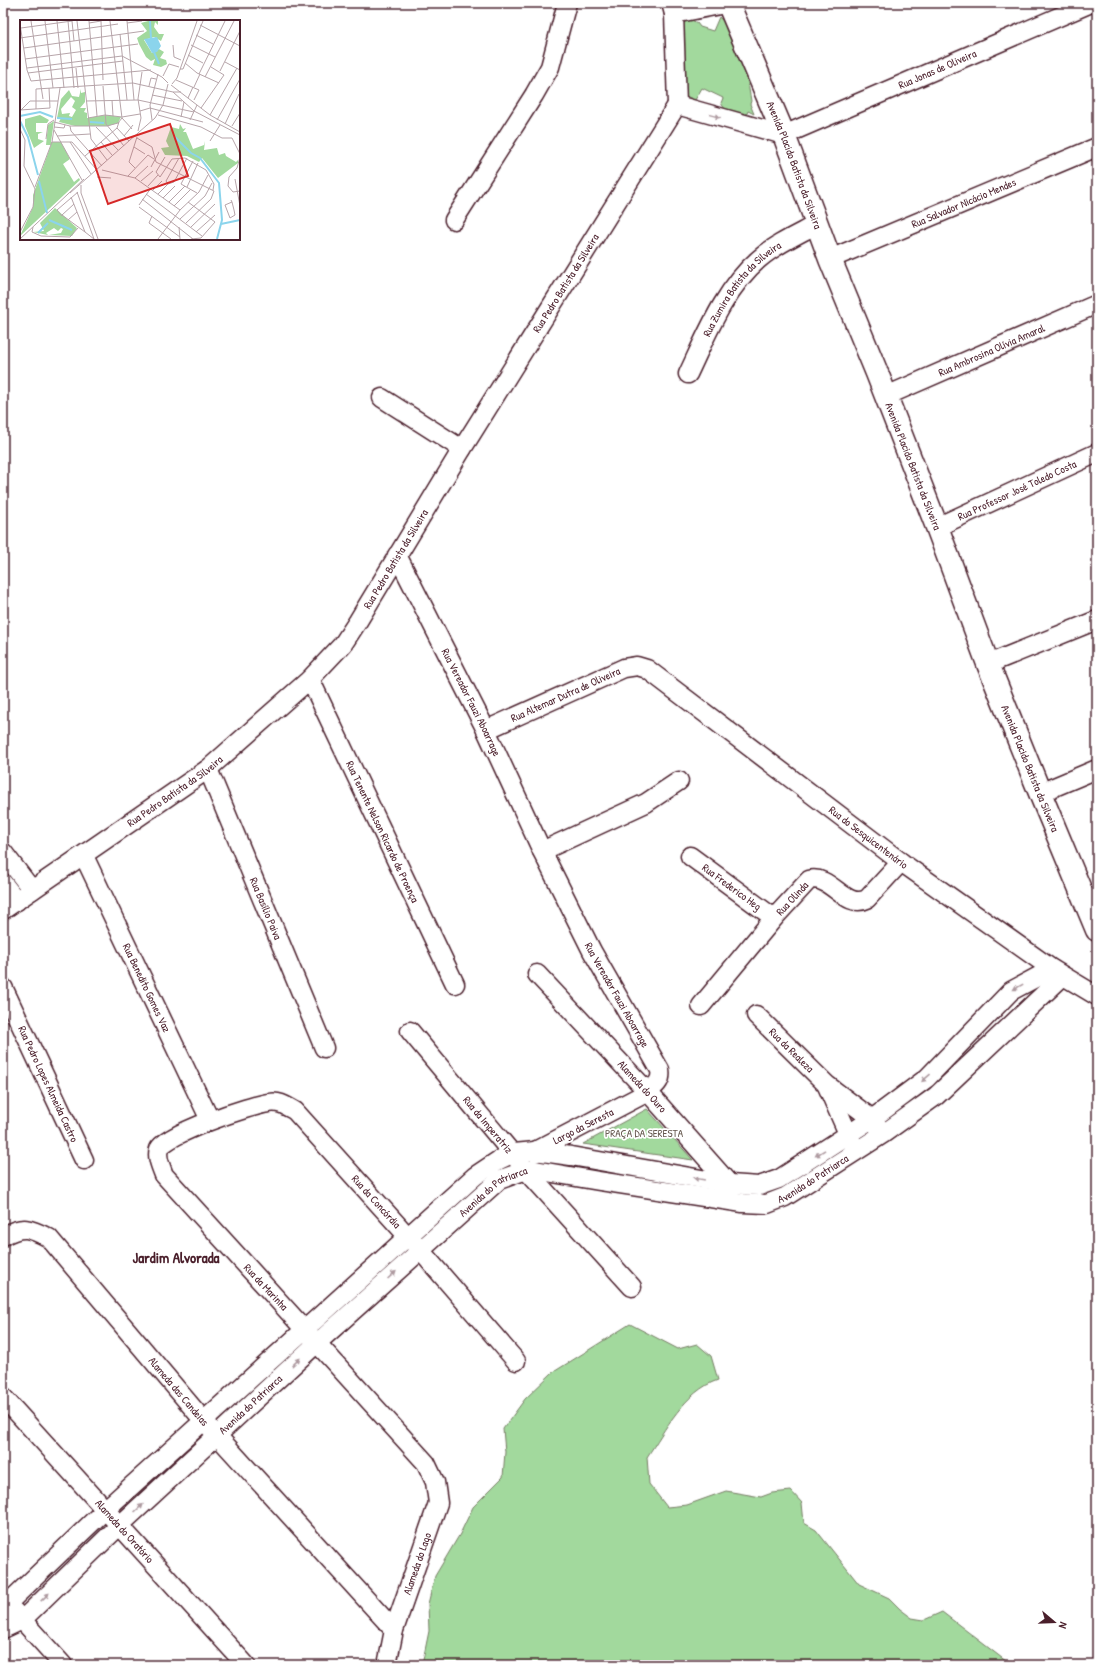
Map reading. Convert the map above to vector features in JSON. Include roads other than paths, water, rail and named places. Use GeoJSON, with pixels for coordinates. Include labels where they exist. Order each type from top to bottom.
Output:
{"type":"FeatureCollection","features":[{"type":"Feature","properties":{"kind":"main road","name":"Avenida Placido Batista da Silveira"},"geometry":{"type":"LineString","coordinates":[[729,3],[784,135],[830,258],[937,527],[988,664],[1097,930]]}},
{"type":"Feature","properties":{"kind":"street"},"geometry":{"type":"LineString","coordinates":[[454,220],[550,67],[568,3]]}},
{"type":"Feature","properties":{"kind":"street"},"geometry":{"type":"LineString","coordinates":[[729,3],[673,8],[677,105],[784,135]]}},
{"type":"Feature","properties":{"kind":"street","name":"Rua Jonas de Oliveira"},"geometry":{"type":"LineString","coordinates":[[784,135],[1091,3]]}},
{"type":"Feature","properties":{"kind":"street","name":"Rua Pedro Batista da Silveira"},"geometry":{"type":"LineString","coordinates":[[10,905],[84,856],[208,769],[310,679],[343,644],[462,449],[677,105]]}},
{"type":"Feature","properties":{"kind":"street","name":"Rua Salvador Nicácio Mendes"},"geometry":{"type":"LineString","coordinates":[[830,258],[1097,147]]}},
{"type":"Feature","properties":{"kind":"street","name":"Rua Zumira Batista da Silveira"},"geometry":{"type":"LineString","coordinates":[[688,374],[733,287],[745,273],[758,259],[773,248],[817,224]]}},
{"type":"Feature","properties":{"kind":"street","name":"Rua Ambrosina Olívia Amaral"},"geometry":{"type":"LineString","coordinates":[[886,396],[1097,304]]}},
{"type":"Feature","properties":{"kind":"street"},"geometry":{"type":"LineString","coordinates":[[382,398],[462,449]]}},
{"type":"Feature","properties":{"kind":"street","name":"Rua Professor José Toledo Costa"},"geometry":{"type":"LineString","coordinates":[[937,527],[1097,452]]}},
{"type":"Feature","properties":{"kind":"street","name":"Rua Vereador Fauzi Aboarrage"},"geometry":{"type":"LineString","coordinates":[[397,555],[486,730],[542,851],[592,952],[660,1070],[661,1076],[659,1082],[648,1092]]}},
{"type":"Feature","properties":{"kind":"street"},"geometry":{"type":"LineString","coordinates":[[988,664],[1097,620]]}},
{"type":"Feature","properties":{"kind":"street","name":"Rua Altemar Dutra de Oliveira"},"geometry":{"type":"LineString","coordinates":[[486,730],[624,668],[637,666],[647,669]]}},
{"type":"Feature","properties":{"kind":"street","name":"Rua do Sesquicentenário"},"geometry":{"type":"LineString","coordinates":[[647,669],[901,862],[1058,972],[1097,996]]}},
{"type":"Feature","properties":{"kind":"street","name":"Rua Tenente Nelson Ricardo de Proença"},"geometry":{"type":"LineString","coordinates":[[310,679],[455,984]]}},
{"type":"Feature","properties":{"kind":"street","name":"Rua Basílio Paiva"},"geometry":{"type":"LineString","coordinates":[[208,769],[324,1048]]}},
{"type":"Feature","properties":{"kind":"street"},"geometry":{"type":"LineString","coordinates":[[1040,793],[1097,769]]}},
{"type":"Feature","properties":{"kind":"street"},"geometry":{"type":"LineString","coordinates":[[542,851],[646,804],[679,781]]}},
{"type":"Feature","properties":{"kind":"street"},"geometry":{"type":"LineString","coordinates":[[3,852],[32,890]]}},
{"type":"Feature","properties":{"kind":"street","name":"Rua Benedito Gomes Vaz"},"geometry":{"type":"LineString","coordinates":[[84,856],[210,1120]]}},
{"type":"Feature","properties":{"kind":"street","name":"Rua Frederico Heg"},"geometry":{"type":"LineString","coordinates":[[690,856],[774,918]]}},
{"type":"Feature","properties":{"kind":"street","name":"Rua Olinda"},"geometry":{"type":"LineString","coordinates":[[701,1006],[774,918],[809,880],[815,878],[821,880],[853,901],[861,902],[867,898],[901,862]]}},
{"type":"Feature","properties":{"kind":"street"},"geometry":{"type":"LineString","coordinates":[[3,883],[10,905]]}},
{"type":"Feature","properties":{"kind":"street","name":"Avenida do Patriarca"},"geometry":{"type":"LineString","coordinates":[[3,1629],[22,1620],[120,1525],[317,1343],[414,1244],[475,1176],[499,1160],[514,1153],[535,1151],[730,1184],[759,1186],[779,1179],[848,1135],[927,1078],[1011,991],[1058,972]]}},
{"type":"Feature","properties":{"kind":"street","name":"Avenida do Patriarca"},"geometry":{"type":"LineString","coordinates":[[4,1606],[106,1509],[305,1329],[499,1180],[531,1170],[743,1203],[767,1204],[785,1197],[856,1152],[936,1096],[1058,972]]}},
{"type":"Feature","properties":{"kind":"street","name":"Alameda do Ouro"},"geometry":{"type":"LineString","coordinates":[[537,974],[648,1092],[730,1184],[743,1203]]}},
{"type":"Feature","properties":{"kind":"street","name":"Rua Pedro Lopes Almeida Castro"},"geometry":{"type":"LineString","coordinates":[[3,987],[84,1160]]}},
{"type":"Feature","properties":{"kind":"street","name":"Rua da Realeza"},"geometry":{"type":"LineString","coordinates":[[756,1015],[827,1085],[872,1119],[883,1134]]}},
{"type":"Feature","properties":{"kind":"street","name":"Rua da Imperatriz"},"geometry":{"type":"LineString","coordinates":[[410,1031],[514,1153],[531,1170],[632,1287]]}},
{"type":"Feature","properties":{"kind":"street","name":"Rua da Realeza"},"geometry":{"type":"LineString","coordinates":[[827,1085],[856,1152]]}},
{"type":"Feature","properties":{"kind":"street","name":"Largo da Seresta"},"geometry":{"type":"LineString","coordinates":[[535,1151],[648,1092]]}},
{"type":"Feature","properties":{"kind":"street","name":"Rua da Concórdia"},"geometry":{"type":"LineString","coordinates":[[210,1120],[268,1103],[281,1103],[294,1111],[414,1244],[516,1361]]}},
{"type":"Feature","properties":{"kind":"street","name":"Rua da Marinha"},"geometry":{"type":"LineString","coordinates":[[210,1120],[164,1142],[159,1149],[158,1158],[164,1175],[426,1463]]}},
{"type":"Feature","properties":{"kind":"street"},"geometry":{"type":"LineString","coordinates":[[531,1170],[535,1151]]}},
{"type":"Feature","properties":{"kind":"street","name":"Alameda das Candeias"},"geometry":{"type":"LineString","coordinates":[[3,1236],[13,1230],[31,1229],[49,1238],[218,1436],[394,1630]]}},
{"type":"Feature","properties":{"kind":"street","name":"Alameda do Oratório"},"geometry":{"type":"LineString","coordinates":[[3,1397],[246,1665]]}},
{"type":"Feature","properties":{"kind":"street","name":"Alameda do Lago"},"geometry":{"type":"LineString","coordinates":[[387,1665],[394,1630],[438,1503],[435,1482],[426,1463]]}},
{"type":"Feature","properties":{"kind":"street"},"geometry":{"type":"LineString","coordinates":[[4,1606],[22,1620],[63,1665]]}},
{"type":"Feature","properties":{"kind":"district","name":"Jardim Alvorada"},"geometry":{"type":"Point","coordinates":[176,1258]}},
{"type":"Feature","properties":{"kind":"park label","name":"PRAÇA DA SERESTA"},"geometry":{"type":"Point","coordinates":[644,1133]}}]}
